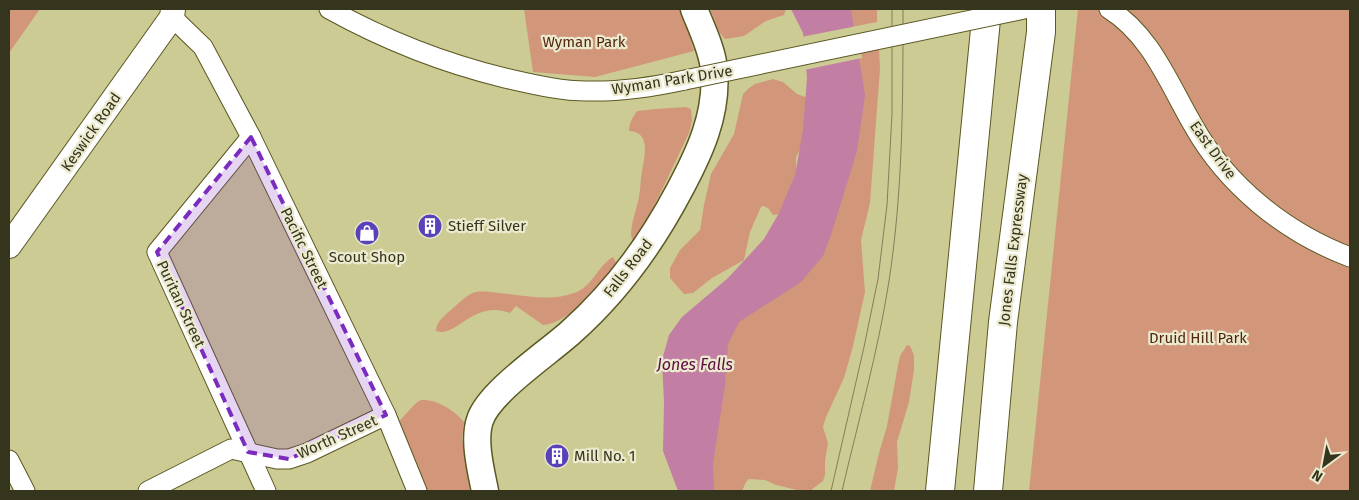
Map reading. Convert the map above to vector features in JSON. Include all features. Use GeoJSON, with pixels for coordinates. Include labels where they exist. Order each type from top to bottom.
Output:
{"type":"FeatureCollection","features":[{"type":"Feature","properties":{"kind":"highway"},"geometry":{"type":"LineString","coordinates":[[940,491],[987,9]]}},
{"type":"Feature","properties":{"kind":"highway","name":"Jones Falls Expressway"},"geometry":{"type":"LineString","coordinates":[[988,491],[1003,322],[1043,16]]}},
{"type":"Feature","properties":{"kind":"highway"},"geometry":{"type":"LineString","coordinates":[[922,491],[929,453],[946,417]]}},
{"type":"Feature","properties":{"kind":"main road","name":"Falls Road"},"geometry":{"type":"LineString","coordinates":[[485,491],[478,435],[479,420],[488,403],[572,331],[609,295],[641,255],[662,223],[702,144],[710,120],[714,98],[714,68],[694,9]]}},
{"type":"Feature","properties":{"kind":"street","name":"Wyman Park Drive"},"geometry":{"type":"LineString","coordinates":[[329,9],[382,36],[437,58],[477,71],[547,87],[586,91],[642,88],[685,80],[1024,9]]}},
{"type":"Feature","properties":{"kind":"street","name":"East Drive"},"geometry":{"type":"LineString","coordinates":[[1110,9],[1123,17],[1148,46],[1160,64],[1194,127],[1227,173],[1266,210],[1290,227],[1312,240],[1350,257]]}},
{"type":"Feature","properties":{"kind":"street","name":"Pacific Street"},"geometry":{"type":"LineString","coordinates":[[173,13],[203,47],[251,137],[386,415],[417,491]]}},
{"type":"Feature","properties":{"kind":"street","name":"Keswick Road"},"geometry":{"type":"LineString","coordinates":[[9,246],[173,13]]}},
{"type":"Feature","properties":{"kind":"street","name":"Puritan Street"},"geometry":{"type":"LineString","coordinates":[[251,137],[157,252],[266,491]]}},
{"type":"Feature","properties":{"kind":"street","name":"Worth Street"},"geometry":{"type":"LineString","coordinates":[[148,491],[231,449],[277,459],[289,459],[307,453],[386,415]]}},
{"type":"Feature","properties":{"kind":"street"},"geometry":{"type":"LineString","coordinates":[[9,460],[24,491]]}},
{"type":"Feature","properties":{"kind":"highlighted area"},"geometry":{"type":"Polygon","coordinates":[[[251,137],[386,415],[289,459],[248,452],[157,252],[251,137]]]}},
{"type":"Feature","properties":{"kind":"green space"},"geometry":{"type":"Polygon","coordinates":[[[9,9],[40,9],[9,53],[9,9]]]}},
{"type":"Feature","properties":{"kind":"green space","name":"Wyman Park"},"geometry":{"type":"Polygon","coordinates":[[[524,9],[681,9],[694,51],[595,77],[533,72],[524,9]]]}},
{"type":"Feature","properties":{"kind":"green space"},"geometry":{"type":"Polygon","coordinates":[[[710,9],[786,9],[784,15],[766,21],[744,36],[725,39],[719,32],[710,9]]]}},
{"type":"Feature","properties":{"kind":"green space"},"geometry":{"type":"Polygon","coordinates":[[[844,9],[877,9],[877,22],[846,28],[844,9]]]}},
{"type":"Feature","properties":{"kind":"green space","name":"Druid Hill Park"},"geometry":{"type":"Polygon","coordinates":[[[1078,9],[1350,9],[1350,491],[1029,491],[1078,9]]]}},
{"type":"Feature","properties":{"kind":"green space"},"geometry":{"type":"Polygon","coordinates":[[[879,49],[880,69],[870,203],[861,240],[865,292],[844,378],[823,427],[828,443],[823,481],[811,490],[801,491],[776,485],[765,480],[749,479],[742,491],[709,491],[716,376],[741,307],[846,56],[879,49]]]}},
{"type":"Feature","properties":{"kind":"green space"},"geometry":{"type":"Polygon","coordinates":[[[773,79],[783,82],[797,94],[817,101],[803,144],[796,157],[796,173],[781,214],[773,215],[768,208],[761,207],[750,232],[744,260],[712,278],[693,293],[684,294],[670,278],[670,268],[680,250],[700,230],[711,174],[734,134],[743,94],[755,84],[773,79]]]}},
{"type":"Feature","properties":{"kind":"green space"},"geometry":{"type":"Polygon","coordinates":[[[686,107],[691,109],[692,121],[689,133],[641,231],[633,241],[631,231],[640,193],[645,146],[641,136],[636,132],[629,131],[630,123],[637,111],[686,107]]]}},
{"type":"Feature","properties":{"kind":"green space"},"geometry":{"type":"Polygon","coordinates":[[[613,257],[617,264],[595,291],[574,310],[552,323],[543,325],[516,306],[510,313],[497,310],[486,311],[451,330],[436,331],[437,325],[443,317],[463,299],[473,293],[488,292],[546,297],[565,296],[586,286],[613,257]]]}},
{"type":"Feature","properties":{"kind":"green space"},"geometry":{"type":"Polygon","coordinates":[[[907,345],[910,346],[914,355],[914,370],[909,402],[897,442],[898,468],[894,491],[870,491],[887,426],[900,356],[907,345]]]}},
{"type":"Feature","properties":{"kind":"green space"},"geometry":{"type":"Polygon","coordinates":[[[421,400],[433,401],[445,406],[464,422],[462,438],[470,491],[422,491],[398,422],[421,400]]]}},
{"type":"Feature","properties":{"kind":"water","name":"Jones Falls"},"geometry":{"type":"Polygon","coordinates":[[[791,9],[851,9],[865,95],[857,151],[823,256],[801,282],[739,322],[728,344],[725,385],[713,464],[714,491],[678,491],[663,451],[664,403],[662,360],[669,335],[682,317],[728,278],[764,239],[779,213],[795,175],[803,130],[807,78],[803,33],[791,9]]]}},
{"type":"Feature","properties":{"kind":"pier"},"geometry":{"type":"Polygon","coordinates":[[[857,26],[862,58],[804,70],[801,37],[857,26]]]}},
{"type":"Feature","properties":{"kind":"tram line"},"geometry":{"type":"LineString","coordinates":[[831,491],[878,279],[887,205],[892,114],[892,9]]}},
{"type":"Feature","properties":{"kind":"tram line"},"geometry":{"type":"LineString","coordinates":[[842,491],[879,334],[894,247],[900,179],[903,9]]}},
{"type":"Feature","properties":{"kind":"place","name":"Stieff Silver"},"geometry":{"type":"Point","coordinates":[430,226]}},
{"type":"Feature","properties":{"kind":"place","name":"Scout Shop"},"geometry":{"type":"Point","coordinates":[367,233]}},
{"type":"Feature","properties":{"kind":"place","name":"Mill No. 1"},"geometry":{"type":"Point","coordinates":[557,456]}}]}
